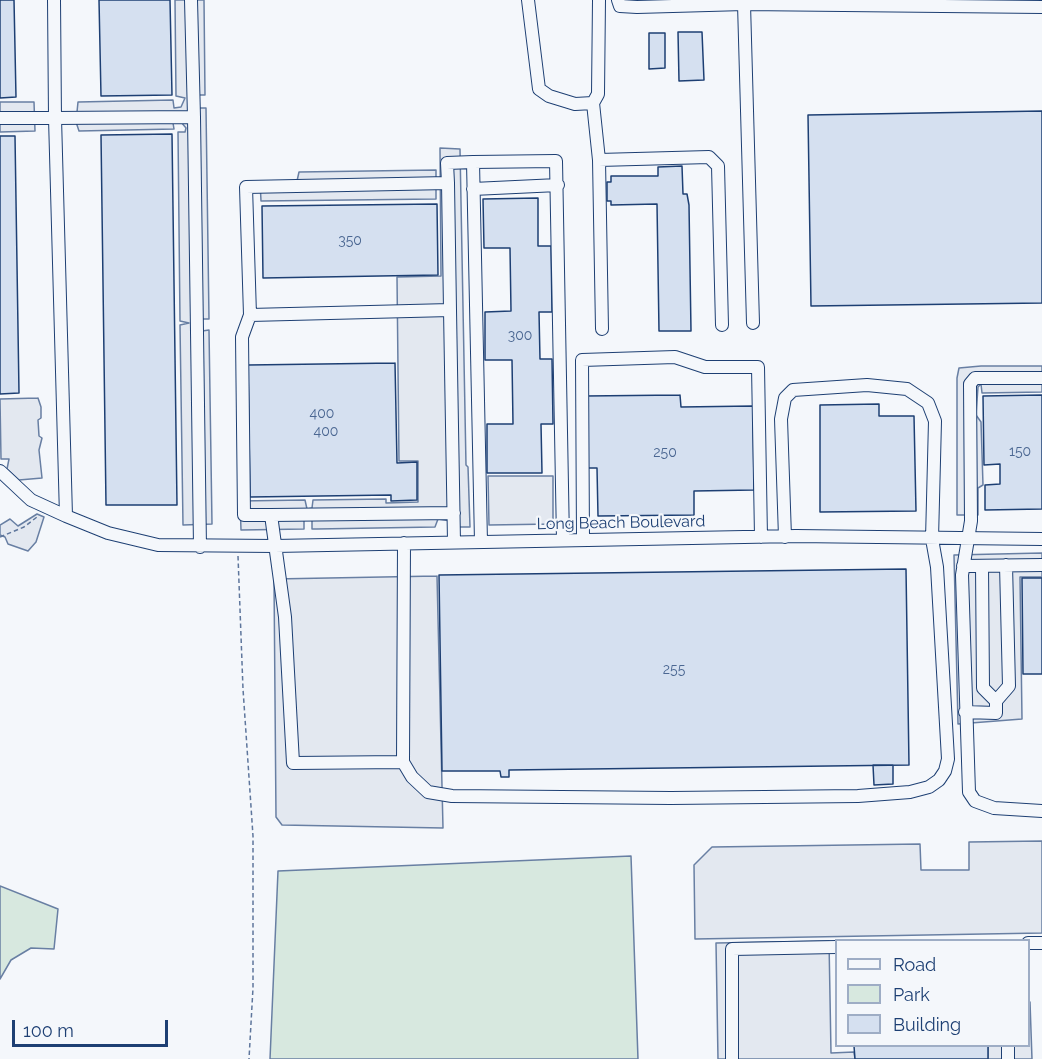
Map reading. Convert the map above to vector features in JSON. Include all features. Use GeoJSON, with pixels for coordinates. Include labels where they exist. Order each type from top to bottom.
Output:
{"type":"FeatureCollection","features":[{"type":"Feature","properties":{"kind":"street"},"geometry":{"type":"LineString","coordinates":[[54,0],[66,516]]}},
{"type":"Feature","properties":{"kind":"street"},"geometry":{"type":"LineString","coordinates":[[191,0],[200,547]]}},
{"type":"Feature","properties":{"kind":"street"},"geometry":{"type":"LineString","coordinates":[[528,0],[539,88],[549,96],[575,104],[593,103]]}},
{"type":"Feature","properties":{"kind":"street"},"geometry":{"type":"LineString","coordinates":[[598,0],[598,94],[593,103],[599,160],[602,329]]}},
{"type":"Feature","properties":{"kind":"street"},"geometry":{"type":"LineString","coordinates":[[618,0],[620,6],[903,3],[1029,4],[1042,7]]}},
{"type":"Feature","properties":{"kind":"street"},"geometry":{"type":"LineString","coordinates":[[744,4],[753,323]]}},
{"type":"Feature","properties":{"kind":"street"},"geometry":{"type":"LineString","coordinates":[[0,118],[194,117]]}},
{"type":"Feature","properties":{"kind":"street"},"geometry":{"type":"LineString","coordinates":[[599,160],[709,157],[718,166],[722,325]]}},
{"type":"Feature","properties":{"kind":"street"},"geometry":{"type":"LineString","coordinates":[[454,542],[447,163],[473,162],[556,161],[563,540]]}},
{"type":"Feature","properties":{"kind":"street"},"geometry":{"type":"LineString","coordinates":[[473,162],[481,542]]}},
{"type":"Feature","properties":{"kind":"street"},"geometry":{"type":"LineString","coordinates":[[448,183],[246,187],[250,315],[242,337],[244,514],[454,513]]}},
{"type":"Feature","properties":{"kind":"street"},"geometry":{"type":"LineString","coordinates":[[473,189],[558,185]]}},
{"type":"Feature","properties":{"kind":"street"},"geometry":{"type":"LineString","coordinates":[[250,315],[450,310]]}},
{"type":"Feature","properties":{"kind":"street"},"geometry":{"type":"LineString","coordinates":[[583,540],[582,360],[675,357],[705,367],[758,368],[761,537]]}},
{"type":"Feature","properties":{"kind":"street"},"geometry":{"type":"LineString","coordinates":[[1042,378],[975,378],[970,384],[971,521],[963,566],[967,787],[971,796],[994,808],[1042,811]]}},
{"type":"Feature","properties":{"kind":"street"},"geometry":{"type":"LineString","coordinates":[[404,543],[404,762],[418,785],[428,792],[452,796],[671,798],[858,796],[909,792],[929,787],[939,780],[945,771],[948,759],[937,567],[932,539],[933,412],[928,403],[907,389],[867,385],[808,387],[793,390],[785,398],[781,419],[785,537]]}},
{"type":"Feature","properties":{"kind":"street","name":"Long Beach Boulevard"},"geometry":{"type":"LineString","coordinates":[[0,471],[31,500],[108,533],[158,545],[200,547],[761,537],[1042,539]]}},
{"type":"Feature","properties":{"kind":"street"},"geometry":{"type":"LineString","coordinates":[[271,515],[283,599],[293,763],[404,762]]}},
{"type":"Feature","properties":{"kind":"street"},"geometry":{"type":"LineString","coordinates":[[965,712],[996,707],[1009,686],[1006,565]]}},
{"type":"Feature","properties":{"kind":"street"},"geometry":{"type":"LineString","coordinates":[[963,566],[1042,565]]}},
{"type":"Feature","properties":{"kind":"street"},"geometry":{"type":"LineString","coordinates":[[982,566],[983,688],[996,707]]}},
{"type":"Feature","properties":{"kind":"street"},"geometry":{"type":"LineString","coordinates":[[732,1059],[732,949],[835,947]]}},
{"type":"Feature","properties":{"kind":"path"},"geometry":{"type":"LineString","coordinates":[[0,537],[32,521],[40,514],[43,505]]}},
{"type":"Feature","properties":{"kind":"path"},"geometry":{"type":"LineString","coordinates":[[238,546],[243,689],[253,836],[253,988],[249,1059]]}},
{"type":"Feature","properties":{"kind":"green space"},"geometry":{"type":"Polygon","coordinates":[[[631,856],[638,1059],[270,1059],[278,871],[631,856]]]}},
{"type":"Feature","properties":{"kind":"green space"},"geometry":{"type":"Polygon","coordinates":[[[0,886],[58,909],[54,949],[31,948],[11,960],[0,979],[0,886]]]}},
{"type":"Feature","properties":{"kind":"shaded area"},"geometry":{"type":"Polygon","coordinates":[[[175,0],[204,0],[205,95],[199,95],[198,108],[206,108],[209,319],[202,319],[202,331],[209,330],[212,524],[183,525],[180,325],[189,323],[180,321],[178,132],[185,132],[186,128],[181,122],[173,123],[174,129],[79,131],[76,122],[78,102],[173,100],[174,108],[181,107],[185,98],[176,96],[175,0]]]}},
{"type":"Feature","properties":{"kind":"shaded area"},"geometry":{"type":"Polygon","coordinates":[[[0,102],[34,102],[35,131],[0,132],[0,102]]]}},
{"type":"Feature","properties":{"kind":"shaded area"},"geometry":{"type":"Polygon","coordinates":[[[440,148],[460,149],[466,465],[468,467],[470,527],[459,527],[457,522],[438,519],[435,527],[312,529],[312,520],[304,520],[304,529],[241,530],[240,501],[305,500],[307,509],[312,508],[313,500],[386,499],[386,503],[418,502],[418,461],[399,461],[397,277],[441,276],[440,148]]]}},
{"type":"Feature","properties":{"kind":"shaded area"},"geometry":{"type":"Polygon","coordinates":[[[436,170],[436,199],[261,201],[260,181],[297,181],[299,172],[436,170]]]}},
{"type":"Feature","properties":{"kind":"shaded area"},"geometry":{"type":"Polygon","coordinates":[[[1042,366],[1042,392],[982,393],[981,384],[978,387],[976,415],[981,422],[983,485],[978,488],[978,515],[957,515],[957,378],[959,368],[1042,366]]]}},
{"type":"Feature","properties":{"kind":"shaded area"},"geometry":{"type":"Polygon","coordinates":[[[38,398],[41,407],[41,418],[38,420],[39,436],[42,438],[39,450],[42,478],[19,480],[7,469],[9,459],[1,459],[0,399],[38,398]]]}},
{"type":"Feature","properties":{"kind":"shaded area"},"geometry":{"type":"Polygon","coordinates":[[[488,476],[553,476],[553,524],[489,525],[488,476]]]}},
{"type":"Feature","properties":{"kind":"shaded area"},"geometry":{"type":"Polygon","coordinates":[[[37,514],[44,517],[36,542],[28,551],[8,544],[5,537],[0,535],[0,525],[10,519],[18,526],[37,514]]]}},
{"type":"Feature","properties":{"kind":"shaded area"},"geometry":{"type":"Polygon","coordinates":[[[1042,553],[1042,577],[1020,577],[1022,719],[958,724],[954,555],[1042,553]]]}},
{"type":"Feature","properties":{"kind":"shaded area"},"geometry":{"type":"Polygon","coordinates":[[[437,576],[443,828],[282,825],[276,817],[274,579],[437,576]]]}},
{"type":"Feature","properties":{"kind":"shaded area"},"geometry":{"type":"Polygon","coordinates":[[[1042,841],[1042,933],[695,939],[694,865],[712,847],[920,844],[921,870],[969,870],[969,842],[1042,841]]]}},
{"type":"Feature","properties":{"kind":"shaded area"},"geometry":{"type":"Polygon","coordinates":[[[829,941],[831,1053],[854,1052],[855,1059],[718,1059],[716,943],[829,941]]]}},
{"type":"Feature","properties":{"kind":"shaded area"},"geometry":{"type":"Polygon","coordinates":[[[1030,1002],[1032,1059],[988,1059],[988,1047],[1030,1047],[1030,1002]]]}},
{"type":"Feature","properties":{"kind":"building"},"geometry":{"type":"Polygon","coordinates":[[[0,0],[14,0],[16,97],[0,98],[0,0]]]}},
{"type":"Feature","properties":{"kind":"building"},"geometry":{"type":"Polygon","coordinates":[[[99,0],[170,0],[172,95],[101,96],[99,0]]]}},
{"type":"Feature","properties":{"kind":"building"},"geometry":{"type":"Polygon","coordinates":[[[678,32],[702,32],[704,80],[679,81],[678,32]]]}},
{"type":"Feature","properties":{"kind":"building"},"geometry":{"type":"Polygon","coordinates":[[[649,33],[665,33],[665,68],[649,69],[649,33]]]}},
{"type":"Feature","properties":{"kind":"building"},"geometry":{"type":"Polygon","coordinates":[[[1042,111],[1042,303],[811,306],[808,115],[1042,111]]]}},
{"type":"Feature","properties":{"kind":"building"},"geometry":{"type":"Polygon","coordinates":[[[172,134],[177,505],[106,505],[101,135],[172,134]]]}},
{"type":"Feature","properties":{"kind":"building"},"geometry":{"type":"Polygon","coordinates":[[[0,136],[15,136],[19,393],[0,394],[0,136]]]}},
{"type":"Feature","properties":{"kind":"building"},"geometry":{"type":"Polygon","coordinates":[[[682,166],[683,194],[687,194],[689,205],[691,331],[659,331],[657,204],[611,205],[611,201],[607,201],[607,182],[611,182],[611,176],[658,176],[658,167],[682,166]]]}},
{"type":"Feature","properties":{"kind":"building"},"geometry":{"type":"Polygon","coordinates":[[[538,198],[538,246],[551,246],[552,312],[539,312],[540,359],[552,359],[553,424],[541,424],[542,473],[487,473],[487,424],[513,424],[512,360],[485,360],[485,312],[511,311],[510,248],[484,248],[483,199],[538,198]]]}},
{"type":"Feature","properties":{"kind":"building"},"geometry":{"type":"Polygon","coordinates":[[[437,204],[438,275],[263,278],[262,206],[437,204]]]}},
{"type":"Feature","properties":{"kind":"building"},"geometry":{"type":"Polygon","coordinates":[[[395,363],[397,463],[417,462],[417,500],[391,501],[391,495],[250,497],[248,365],[395,363]]]}},
{"type":"Feature","properties":{"kind":"building"},"geometry":{"type":"Polygon","coordinates":[[[680,395],[681,407],[753,406],[754,490],[694,491],[694,515],[598,516],[597,468],[586,468],[585,396],[680,395]]]}},
{"type":"Feature","properties":{"kind":"building"},"geometry":{"type":"Polygon","coordinates":[[[1042,395],[1042,509],[985,510],[985,485],[1000,484],[1000,464],[984,465],[983,396],[1042,395]]]}},
{"type":"Feature","properties":{"kind":"building"},"geometry":{"type":"Polygon","coordinates":[[[879,404],[879,416],[914,416],[916,511],[820,512],[820,405],[879,404]]]}},
{"type":"Feature","properties":{"kind":"building"},"geometry":{"type":"Polygon","coordinates":[[[906,569],[909,765],[509,770],[509,777],[501,777],[500,771],[442,771],[439,575],[906,569]]]}},
{"type":"Feature","properties":{"kind":"building"},"geometry":{"type":"Polygon","coordinates":[[[1022,578],[1042,578],[1042,674],[1023,674],[1022,578]]]}},
{"type":"Feature","properties":{"kind":"building"},"geometry":{"type":"Polygon","coordinates":[[[873,765],[893,765],[893,784],[874,785],[873,765]]]}},
{"type":"Feature","properties":{"kind":"building"},"geometry":{"type":"Polygon","coordinates":[[[854,1047],[988,1047],[988,1059],[855,1059],[854,1047]]]}}]}
